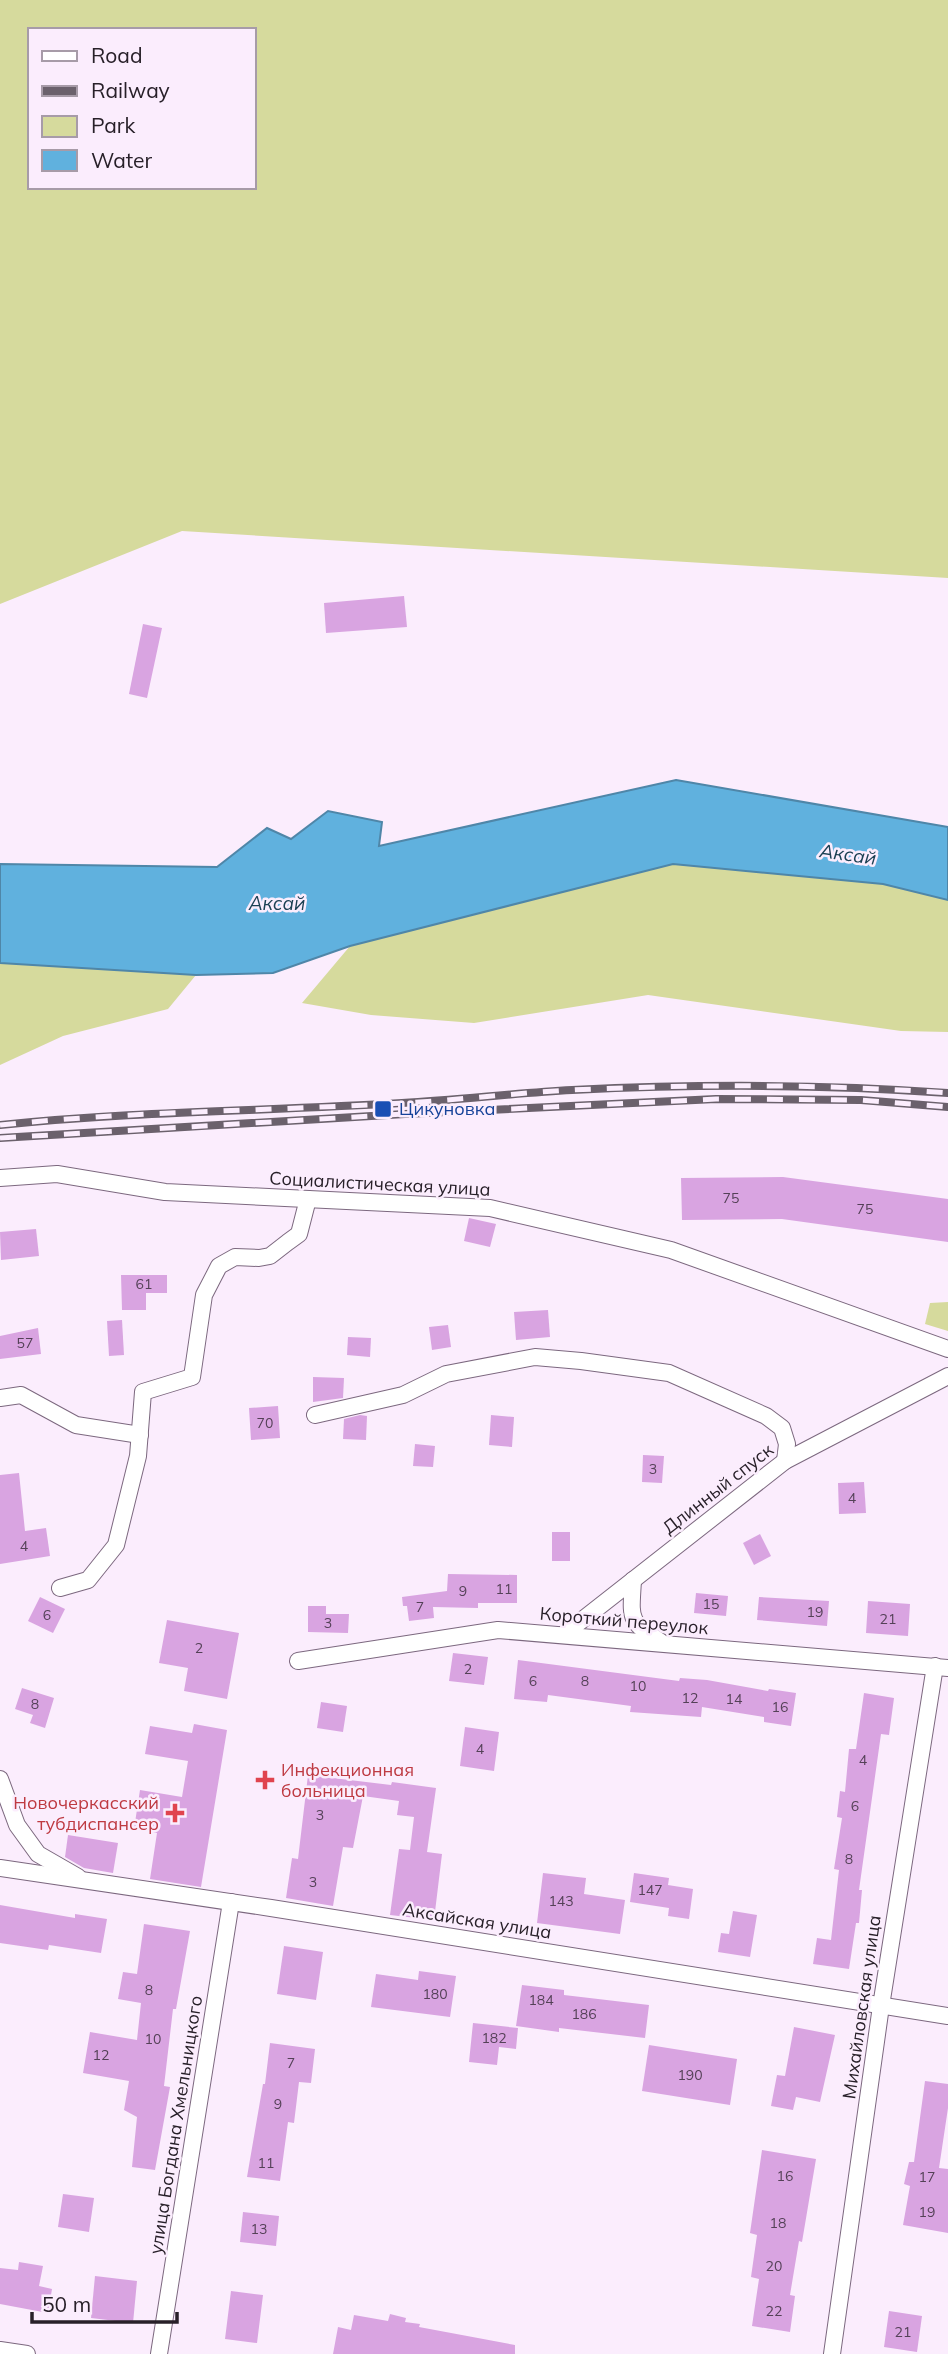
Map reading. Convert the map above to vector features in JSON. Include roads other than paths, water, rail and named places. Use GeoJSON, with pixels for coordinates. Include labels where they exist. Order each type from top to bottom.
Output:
{"type":"FeatureCollection","features":[{"type":"Feature","properties":{"kind":"street","name":"Социалистическая улица"},"geometry":{"type":"LineString","coordinates":[[0,1178],[57,1174],[165,1192],[490,1208],[671,1250],[948,1349]]}},
{"type":"Feature","properties":{"kind":"street"},"geometry":{"type":"LineString","coordinates":[[60,1588],[88,1580],[116,1545],[138,1456],[143,1392],[192,1377],[204,1294],[219,1266],[235,1257],[270,1256],[299,1234],[308,1199]]}},
{"type":"Feature","properties":{"kind":"street"},"geometry":{"type":"LineString","coordinates":[[315,1415],[403,1395],[446,1374],[535,1357],[558,1359],[669,1373],[765,1416],[782,1428],[787,1444],[785,1461]]}},
{"type":"Feature","properties":{"kind":"street","name":"Длинный спуск"},"geometry":{"type":"LineString","coordinates":[[563,1635],[785,1461],[948,1376]]}},
{"type":"Feature","properties":{"kind":"street"},"geometry":{"type":"LineString","coordinates":[[0,1398],[21,1395],[76,1425],[140,1435]]}},
{"type":"Feature","properties":{"kind":"street"},"geometry":{"type":"LineString","coordinates":[[633,1580],[632,1616],[640,1629],[664,1643]]}},
{"type":"Feature","properties":{"kind":"street","name":"Короткий переулок"},"geometry":{"type":"LineString","coordinates":[[298,1661],[498,1630],[941,1667]]}},
{"type":"Feature","properties":{"kind":"street","name":"Михайловская улица"},"geometry":{"type":"LineString","coordinates":[[832,2354],[881,2006],[941,1667]]}},
{"type":"Feature","properties":{"kind":"street"},"geometry":{"type":"LineString","coordinates":[[0,1779],[17,1825],[38,1854],[87,1882]]}},
{"type":"Feature","properties":{"kind":"street","name":"Аксайская улица"},"geometry":{"type":"LineString","coordinates":[[0,1868],[948,2016]]}},
{"type":"Feature","properties":{"kind":"street","name":"улица Богдана Хмельницкого"},"geometry":{"type":"LineString","coordinates":[[159,2354],[231,1902]]}},
{"type":"Feature","properties":{"kind":"street"},"geometry":{"type":"LineString","coordinates":[[0,2350],[27,2354]]}},
{"type":"Feature","properties":{"kind":"water","name":"Аксай"},"geometry":{"type":"Polygon","coordinates":[[[676,780],[948,827],[948,900],[883,884],[673,864],[350,946],[273,973],[196,975],[0,963],[0,864],[217,867],[267,828],[291,839],[328,811],[382,822],[379,846],[676,780]]]}},
{"type":"Feature","properties":{"kind":"railway"},"geometry":{"type":"LineString","coordinates":[[0,1125],[619,1088],[807,1087],[948,1093]]}},
{"type":"Feature","properties":{"kind":"railway"},"geometry":{"type":"LineString","coordinates":[[0,1138],[716,1099],[861,1100],[948,1107]]}},
{"type":"Feature","properties":{"kind":"place","name":"Цикуновка"},"geometry":{"type":"Point","coordinates":[383,1109]}},
{"type":"Feature","properties":{"kind":"place","name":"Инфекционная больница"},"geometry":{"type":"Point","coordinates":[265,1780]}},
{"type":"Feature","properties":{"kind":"place","name":"Новочеркасский тубдиспансер"},"geometry":{"type":"Point","coordinates":[175,1813]}}]}
